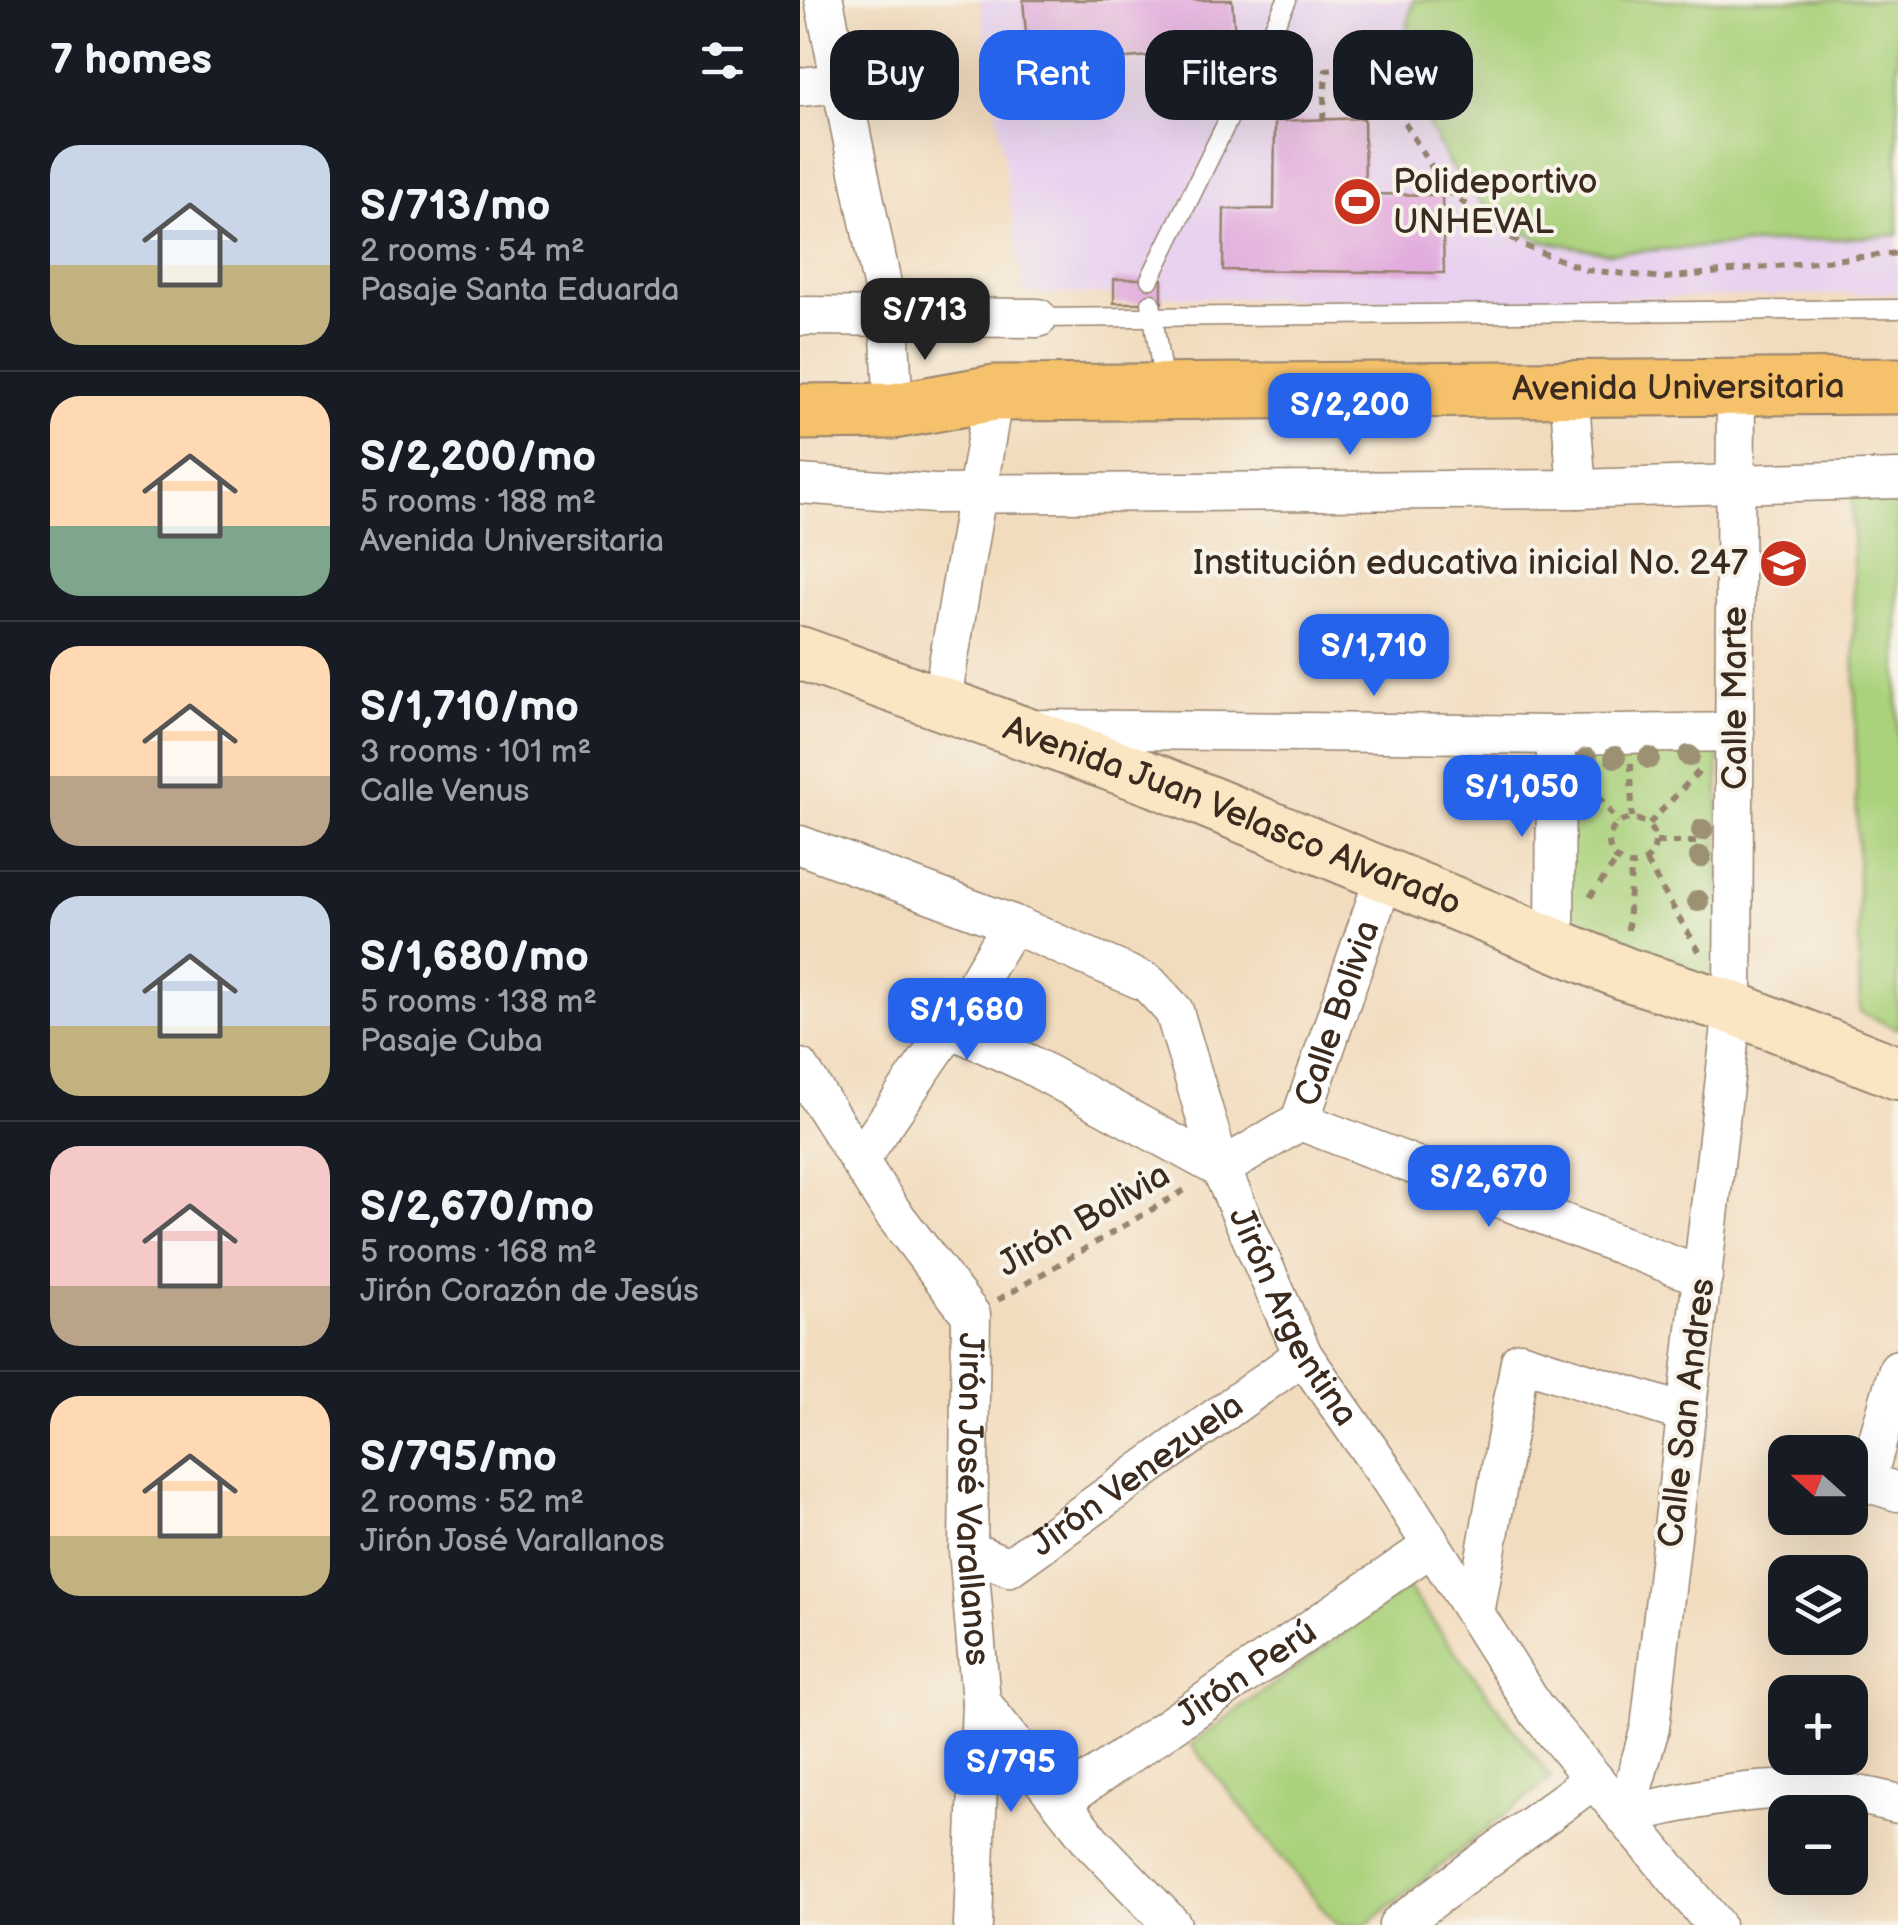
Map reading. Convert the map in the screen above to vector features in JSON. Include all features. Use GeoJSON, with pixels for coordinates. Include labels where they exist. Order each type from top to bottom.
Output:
{"type":"FeatureCollection","features":[{"type":"Feature","properties":{"kind":"highway","name":"Avenida Universitaria"},"geometry":{"type":"LineString","coordinates":[[800,412],[894,411],[994,393],[1898,386]]}},
{"type":"Feature","properties":{"kind":"street"},"geometry":{"type":"LineString","coordinates":[[824,0],[830,30]]}},
{"type":"Feature","properties":{"kind":"street"},"geometry":{"type":"LineString","coordinates":[[800,87],[830,84]]}},
{"type":"Feature","properties":{"kind":"street"},"geometry":{"type":"LineString","coordinates":[[849,120],[889,319],[894,411]]}},
{"type":"Feature","properties":{"kind":"street"},"geometry":{"type":"LineString","coordinates":[[800,316],[1038,318]]}},
{"type":"Feature","properties":{"kind":"street","name":"Calle Marte"},"geometry":{"type":"LineString","coordinates":[[1731,1019],[1736,388]]}},
{"type":"Feature","properties":{"kind":"street"},"geometry":{"type":"LineString","coordinates":[[1569,390],[1577,489]]}},
{"type":"Feature","properties":{"kind":"street"},"geometry":{"type":"LineString","coordinates":[[941,705],[994,393]]}},
{"type":"Feature","properties":{"kind":"street"},"geometry":{"type":"LineString","coordinates":[[800,484],[934,494],[1577,489],[1898,479]]}},
{"type":"Feature","properties":{"kind":"street","name":"Avenida Juan Velasco Alvarado"},"geometry":{"type":"LineString","coordinates":[[800,654],[1157,781],[1731,1019],[1898,1073]]}},
{"type":"Feature","properties":{"kind":"street"},"geometry":{"type":"LineString","coordinates":[[1013,729],[1735,732]]}},
{"type":"Feature","properties":{"kind":"street"},"geometry":{"type":"LineString","coordinates":[[1555,945],[1556,734]]}},
{"type":"Feature","properties":{"kind":"street","name":"Jirón Argentina"},"geometry":{"type":"LineString","coordinates":[[800,845],[1012,924],[1148,982],[1174,1011],[1221,1169],[1302,1355],[1432,1546],[1534,1707],[1715,1925]]}},
{"type":"Feature","properties":{"kind":"street","name":"Calle Bolivia"},"geometry":{"type":"LineString","coordinates":[[1221,1169],[1300,1120],[1386,876]]}},
{"type":"Feature","properties":{"kind":"street"},"geometry":{"type":"LineString","coordinates":[[859,1161],[950,1028],[1012,924]]}},
{"type":"Feature","properties":{"kind":"street","name":"Avenida Juan Velasco Alvarado"},"geometry":{"type":"LineString","coordinates":[[1731,1019],[1764,1051],[1898,1107]]}},
{"type":"Feature","properties":{"kind":"street","name":"Calle San Andres"},"geometry":{"type":"LineString","coordinates":[[1625,1815],[1650,1728],[1731,1019]]}},
{"type":"Feature","properties":{"kind":"street"},"geometry":{"type":"LineString","coordinates":[[950,1028],[1027,1063],[1221,1169]]}},
{"type":"Feature","properties":{"kind":"street","name":"Jirón José Varallanos"},"geometry":{"type":"LineString","coordinates":[[800,1068],[859,1161],[971,1315],[968,1550],[981,1702],[973,1925]]}},
{"type":"Feature","properties":{"kind":"street"},"geometry":{"type":"LineString","coordinates":[[1300,1120],[1703,1277]]}},
{"type":"Feature","properties":{"kind":"street","name":"Jirón Venezuela"},"geometry":{"type":"LineString","coordinates":[[968,1550],[1009,1567],[1302,1355]]}},
{"type":"Feature","properties":{"kind":"street"},"geometry":{"type":"LineString","coordinates":[[1475,1614],[1520,1361],[1687,1414]]}},
{"type":"Feature","properties":{"kind":"street"},"geometry":{"type":"LineString","coordinates":[[1898,1370],[1866,1482],[1898,1492]]}},
{"type":"Feature","properties":{"kind":"street","name":"Jirón Perú"},"geometry":{"type":"LineString","coordinates":[[1061,1801],[1432,1546]]}},
{"type":"Feature","properties":{"kind":"street"},"geometry":{"type":"LineString","coordinates":[[981,1702],[1092,1842],[1172,1925]]}},
{"type":"Feature","properties":{"kind":"street"},"geometry":{"type":"LineString","coordinates":[[1398,1925],[1594,1779]]}},
{"type":"Feature","properties":{"kind":"street"},"geometry":{"type":"LineString","coordinates":[[1625,1815],[1741,1789],[1856,1792],[1898,1804]]}},
{"type":"Feature","properties":{"kind":"lane"},"geometry":{"type":"LineString","coordinates":[[1150,279],[1287,0]]}},
{"type":"Feature","properties":{"kind":"lane"},"geometry":{"type":"LineString","coordinates":[[1038,318],[1152,310],[1898,309]]}},
{"type":"Feature","properties":{"kind":"lane"},"geometry":{"type":"LineString","coordinates":[[1152,310],[1165,392]]}},
{"type":"Feature","properties":{"kind":"path"},"geometry":{"type":"LineString","coordinates":[[1322,120],[1326,70],[1370,68],[1446,190],[1520,244],[1586,270],[1666,278],[1898,253]]}},
{"type":"Feature","properties":{"kind":"path"},"geometry":{"type":"LineString","coordinates":[[1650,824],[1735,732]]}},
{"type":"Feature","properties":{"kind":"path"},"geometry":{"type":"LineString","coordinates":[[1630,734],[1632,817]]}},
{"type":"Feature","properties":{"kind":"path"},"geometry":{"type":"LineString","coordinates":[[1632,817],[1650,824],[1656,842],[1646,862],[1632,867],[1616,862],[1606,843],[1618,823],[1632,817]]}},
{"type":"Feature","properties":{"kind":"path"},"geometry":{"type":"LineString","coordinates":[[1656,842],[1734,842]]}},
{"type":"Feature","properties":{"kind":"path"},"geometry":{"type":"LineString","coordinates":[[1646,862],[1731,1019]]}},
{"type":"Feature","properties":{"kind":"path"},"geometry":{"type":"LineString","coordinates":[[1632,867],[1645,981]]}},
{"type":"Feature","properties":{"kind":"path","name":"Jirón Bolivia"},"geometry":{"type":"LineString","coordinates":[[971,1315],[1221,1169]]}},
{"type":"Feature","properties":{"kind":"shaded area"},"geometry":{"type":"Polygon","coordinates":[[[980,0],[1898,0],[1898,293],[1432,303],[1024,293],[998,120],[1125,120],[1125,30],[985,30],[980,0]]]}},
{"type":"Feature","properties":{"kind":"green space"},"geometry":{"type":"Polygon","coordinates":[[[1413,0],[1898,0],[1898,235],[1607,253],[1539,240],[1488,210],[1449,164],[1426,120],[1473,120],[1473,30],[1407,30],[1413,0]]]}},
{"type":"Feature","properties":{"kind":"green space"},"geometry":{"type":"Polygon","coordinates":[[[1852,491],[1898,492],[1898,1029],[1860,1012],[1852,491]]]}},
{"type":"Feature","properties":{"kind":"green space"},"geometry":{"type":"Polygon","coordinates":[[[1718,739],[1720,1007],[1564,934],[1561,746],[1718,739]]]}},
{"type":"Feature","properties":{"kind":"green space"},"geometry":{"type":"Polygon","coordinates":[[[1407,1587],[1551,1778],[1366,1925],[1336,1925],[1191,1744],[1407,1587]]]}},
{"type":"Feature","properties":{"kind":"building"},"geometry":{"type":"Polygon","coordinates":[[[1023,0],[1232,0],[1234,30],[1145,30],[1145,56],[1125,58],[1125,30],[1026,30],[1023,0]]]}},
{"type":"Feature","properties":{"kind":"building","name":"Polideportivo UNHEVAL"},"geometry":{"type":"Polygon","coordinates":[[[1364,120],[1365,194],[1442,195],[1444,273],[1223,270],[1224,209],[1274,209],[1275,121],[1364,120]]]}},
{"type":"Feature","properties":{"kind":"building"},"geometry":{"type":"Polygon","coordinates":[[[1114,279],[1162,279],[1162,303],[1114,303],[1114,279]]]}},
{"type":"Feature","properties":{"kind":"place","name":"Polideportivo UNHEVAL"},"geometry":{"type":"Point","coordinates":[1358,202]}},
{"type":"Feature","properties":{"kind":"place","name":"Institución educativa inicial No. 247"},"geometry":{"type":"Point","coordinates":[1783,563]}}]}
